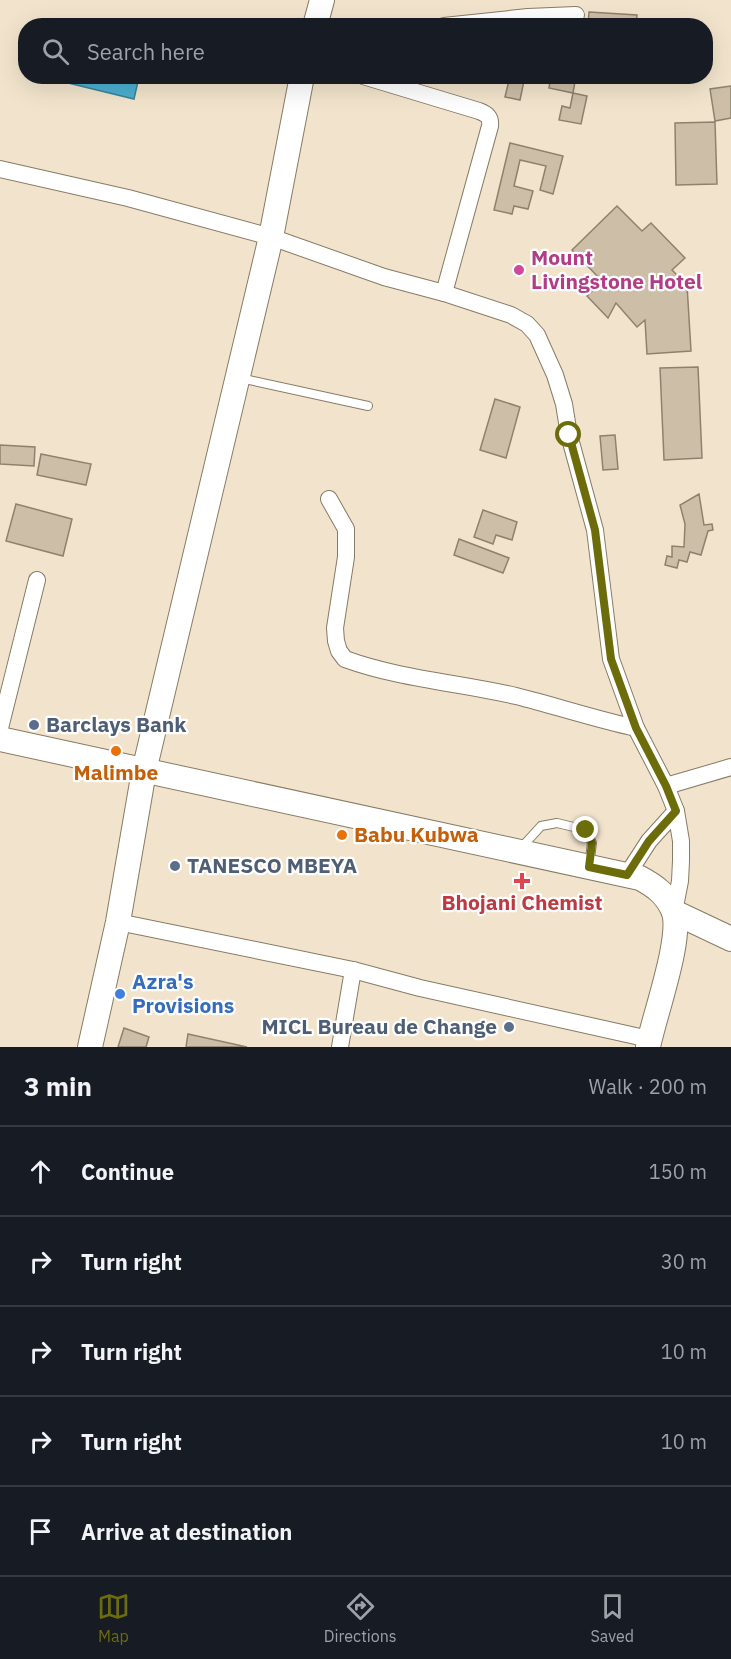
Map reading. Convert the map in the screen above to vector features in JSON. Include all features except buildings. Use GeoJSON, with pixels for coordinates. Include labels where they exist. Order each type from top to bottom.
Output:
{"type":"FeatureCollection","features":[{"type":"Feature","properties":{"kind":"street"},"geometry":{"type":"LineString","coordinates":[[317,18],[322,0]]}},
{"type":"Feature","properties":{"kind":"street"},"geometry":{"type":"LineString","coordinates":[[518,18],[576,15]]}},
{"type":"Feature","properties":{"kind":"street"},"geometry":{"type":"LineString","coordinates":[[90,1047],[118,922],[144,771],[271,237],[300,84]]}},
{"type":"Feature","properties":{"kind":"street"},"geometry":{"type":"LineString","coordinates":[[390,84],[479,111],[490,119],[444,293]]}},
{"type":"Feature","properties":{"kind":"street"},"geometry":{"type":"LineString","coordinates":[[0,170],[128,198],[271,237],[384,277],[444,293],[511,315],[527,324],[537,335],[555,375],[564,404],[569,435],[595,530],[611,659],[636,728],[666,786],[676,811],[681,841],[680,881],[674,912],[676,936],[648,1043],[353,970],[118,922]]}},
{"type":"Feature","properties":{"kind":"street"},"geometry":{"type":"LineString","coordinates":[[328,499],[346,529],[346,557],[335,628],[339,651],[345,658],[438,681],[515,696],[636,728]]}},
{"type":"Feature","properties":{"kind":"street"},"geometry":{"type":"LineString","coordinates":[[0,728],[37,580]]}},
{"type":"Feature","properties":{"kind":"street"},"geometry":{"type":"LineString","coordinates":[[0,740],[627,875],[653,885],[662,892],[674,912],[731,939]]}},
{"type":"Feature","properties":{"kind":"street"},"geometry":{"type":"LineString","coordinates":[[666,786],[731,767]]}},
{"type":"Feature","properties":{"kind":"street"},"geometry":{"type":"LineString","coordinates":[[627,875],[649,841],[676,811]]}},
{"type":"Feature","properties":{"kind":"street"},"geometry":{"type":"LineString","coordinates":[[340,1047],[353,970]]}},
{"type":"Feature","properties":{"kind":"lane"},"geometry":{"type":"LineString","coordinates":[[237,378],[368,406]]}},
{"type":"Feature","properties":{"kind":"lane"},"geometry":{"type":"LineString","coordinates":[[518,851],[541,826],[557,823],[586,830],[592,843],[589,867]]}},
{"type":"Feature","properties":{"kind":"water"},"geometry":{"type":"Polygon","coordinates":[[[72,84],[137,84],[134,99],[72,84]]]}},
{"type":"Feature","properties":{"kind":"place","name":"Mount Livingstone Hotel"},"geometry":{"type":"Point","coordinates":[519,270]}},
{"type":"Feature","properties":{"kind":"place","name":"Barclays Bank"},"geometry":{"type":"Point","coordinates":[34,725]}},
{"type":"Feature","properties":{"kind":"place","name":"Malimbe"},"geometry":{"type":"Point","coordinates":[116,751]}},
{"type":"Feature","properties":{"kind":"place","name":"Babu Kubwa"},"geometry":{"type":"Point","coordinates":[342,835]}},
{"type":"Feature","properties":{"kind":"place","name":"TANESCO MBEYA"},"geometry":{"type":"Point","coordinates":[175,866]}},
{"type":"Feature","properties":{"kind":"place","name":"Bhojani Chemist"},"geometry":{"type":"Point","coordinates":[522,881]}},
{"type":"Feature","properties":{"kind":"place","name":"Azra's Provisions"},"geometry":{"type":"Point","coordinates":[120,994]}},
{"type":"Feature","properties":{"kind":"place","name":"MICL Bureau de Change"},"geometry":{"type":"Point","coordinates":[509,1027]}},
{"type":"Feature","properties":{"kind":"route"},"geometry":{"type":"LineString","coordinates":[[569,435],[595,530],[611,659],[636,728],[666,786],[676,811],[649,841],[627,875],[589,867],[592,843],[586,830]]}}]}
